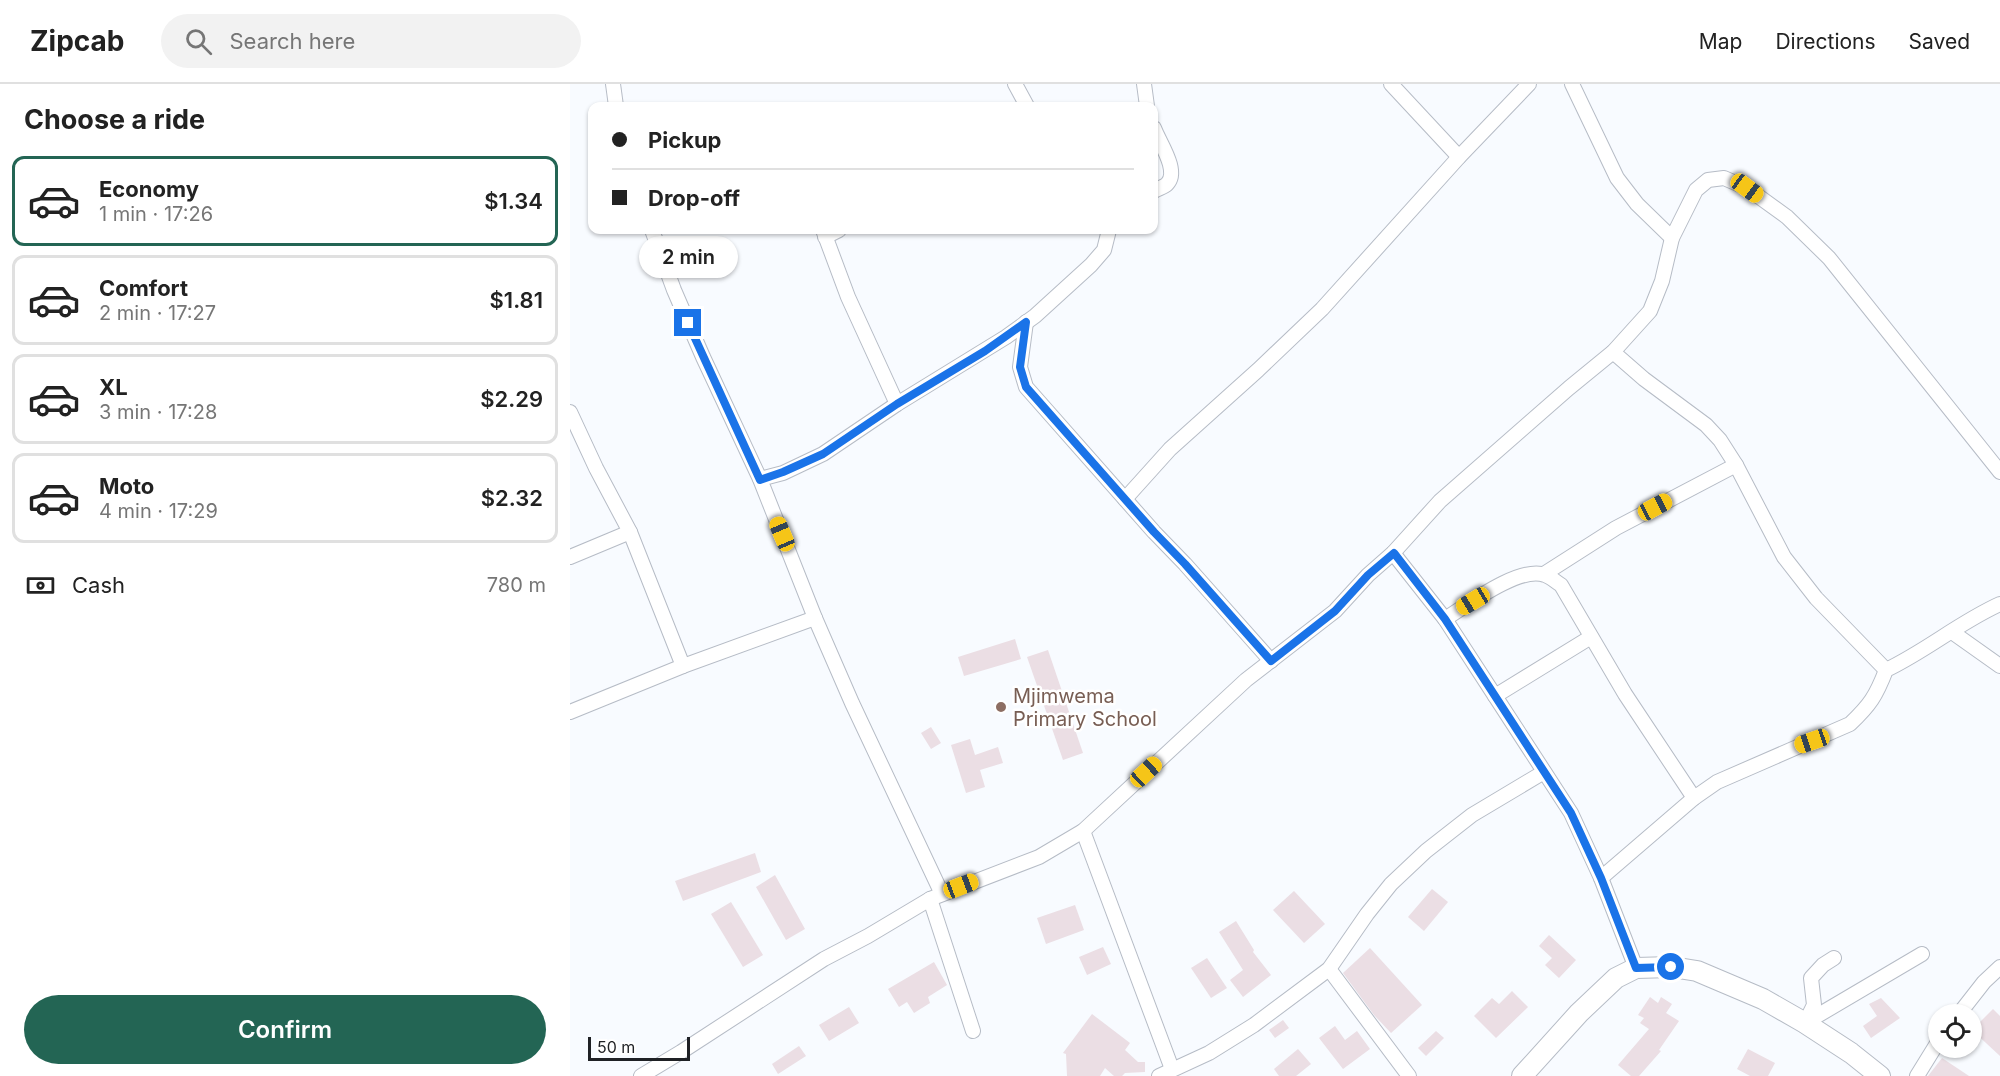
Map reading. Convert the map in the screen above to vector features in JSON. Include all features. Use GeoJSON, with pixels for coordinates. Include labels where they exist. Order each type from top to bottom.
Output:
{"type":"FeatureCollection","features":[{"type":"Feature","properties":{"kind":"street"},"geometry":{"type":"LineString","coordinates":[[613,84],[615,102]]}},
{"type":"Feature","properties":{"kind":"street"},"geometry":{"type":"LineString","coordinates":[[1015,84],[1025,102]]}},
{"type":"Feature","properties":{"kind":"street"},"geometry":{"type":"LineString","coordinates":[[1144,84],[1146,102]]}},
{"type":"Feature","properties":{"kind":"street"},"geometry":{"type":"LineString","coordinates":[[1391,84],[1459,157]]}},
{"type":"Feature","properties":{"kind":"street"},"geometry":{"type":"LineString","coordinates":[[1125,499],[1170,449],[1322,309],[1459,157],[1529,84]]}},
{"type":"Feature","properties":{"kind":"street"},"geometry":{"type":"LineString","coordinates":[[1572,84],[1617,178],[1637,204],[1672,238]]}},
{"type":"Feature","properties":{"kind":"street"},"geometry":{"type":"LineString","coordinates":[[1158,137],[1171,165],[1172,176],[1167,184],[1158,189]]}},
{"type":"Feature","properties":{"kind":"street"},"geometry":{"type":"LineString","coordinates":[[641,1076],[824,958],[868,936],[936,896],[1039,857],[1083,831],[1238,687],[1335,611],[1368,575],[1394,553],[1440,501],[1613,352],[1650,311],[1657,297],[1672,238],[1696,190],[1708,180],[1724,178],[1747,188],[1787,217],[1829,258],[2000,472]]}},
{"type":"Feature","properties":{"kind":"street"},"geometry":{"type":"LineString","coordinates":[[654,234],[690,328],[760,480],[815,618],[936,896],[973,1031]]}},
{"type":"Feature","properties":{"kind":"street"},"geometry":{"type":"LineString","coordinates":[[824,234],[848,297],[897,404]]}},
{"type":"Feature","properties":{"kind":"street"},"geometry":{"type":"LineString","coordinates":[[760,480],[823,454],[897,404],[985,351],[1026,322],[1070,286],[1104,250],[1108,234]]}},
{"type":"Feature","properties":{"kind":"street"},"geometry":{"type":"LineString","coordinates":[[1026,322],[1020,367],[1026,387],[1271,661]]}},
{"type":"Feature","properties":{"kind":"street"},"geometry":{"type":"LineString","coordinates":[[1613,352],[1644,379],[1706,425],[1720,440],[1736,465],[1784,557],[1816,598],[1886,670]]}},
{"type":"Feature","properties":{"kind":"street"},"geometry":{"type":"LineString","coordinates":[[570,412],[630,532],[683,666]]}},
{"type":"Feature","properties":{"kind":"street"},"geometry":{"type":"LineString","coordinates":[[1445,619],[1512,579],[1528,574],[1544,574],[1616,528],[1736,465]]}},
{"type":"Feature","properties":{"kind":"street"},"geometry":{"type":"LineString","coordinates":[[570,557],[630,532]]}},
{"type":"Feature","properties":{"kind":"street"},"geometry":{"type":"LineString","coordinates":[[1394,553],[1445,619],[1571,813],[1601,878],[1636,968]]}},
{"type":"Feature","properties":{"kind":"street"},"geometry":{"type":"LineString","coordinates":[[1544,574],[1561,585],[1625,694],[1694,798]]}},
{"type":"Feature","properties":{"kind":"street"},"geometry":{"type":"LineString","coordinates":[[1601,878],[1694,798],[1717,782],[1850,724],[1865,710],[1877,693],[1886,670],[1911,658],[1981,612],[2000,604]]}},
{"type":"Feature","properties":{"kind":"street"},"geometry":{"type":"LineString","coordinates":[[570,711],[683,666],[815,618]]}},
{"type":"Feature","properties":{"kind":"street"},"geometry":{"type":"LineString","coordinates":[[1952,632],[2000,666]]}},
{"type":"Feature","properties":{"kind":"street"},"geometry":{"type":"LineString","coordinates":[[1495,696],[1591,637]]}},
{"type":"Feature","properties":{"kind":"street"},"geometry":{"type":"LineString","coordinates":[[1159,1076],[1209,1053],[1254,1025],[1329,969],[1366,914],[1391,884],[1426,851],[1472,815],[1544,772]]}},
{"type":"Feature","properties":{"kind":"street"},"geometry":{"type":"LineString","coordinates":[[1083,831],[1172,1069]]}},
{"type":"Feature","properties":{"kind":"street"},"geometry":{"type":"LineString","coordinates":[[1805,1023],[1922,954]]}},
{"type":"Feature","properties":{"kind":"street"},"geometry":{"type":"LineString","coordinates":[[1805,1023],[1814,1005],[1811,978],[1834,958]]}},
{"type":"Feature","properties":{"kind":"street"},"geometry":{"type":"LineString","coordinates":[[1522,1076],[1579,1013],[1617,978],[1636,968],[1671,967],[1698,971],[1762,999],[1851,1053],[1880,1076]]}},
{"type":"Feature","properties":{"kind":"street"},"geometry":{"type":"LineString","coordinates":[[1967,1004],[1984,982],[2000,967]]}},
{"type":"Feature","properties":{"kind":"street"},"geometry":{"type":"LineString","coordinates":[[1329,969],[1409,1076]]}},
{"type":"Feature","properties":{"kind":"street"},"geometry":{"type":"LineString","coordinates":[[1917,1076],[1928,1058]]}},
{"type":"Feature","properties":{"kind":"building"},"geometry":{"type":"Polygon","coordinates":[[[1015,639],[1021,659],[964,676],[958,657],[1015,639]]]}},
{"type":"Feature","properties":{"kind":"building"},"geometry":{"type":"Polygon","coordinates":[[[1048,650],[1083,753],[1063,760],[1027,657],[1048,650]]]}},
{"type":"Feature","properties":{"kind":"building"},"geometry":{"type":"Polygon","coordinates":[[[931,727],[941,743],[931,749],[921,733],[931,727]]]}},
{"type":"Feature","properties":{"kind":"building"},"geometry":{"type":"Polygon","coordinates":[[[970,739],[975,755],[998,747],[1003,763],[980,770],[985,787],[966,793],[951,745],[970,739]]]}},
{"type":"Feature","properties":{"kind":"building"},"geometry":{"type":"Polygon","coordinates":[[[755,853],[761,872],[683,901],[675,881],[755,853]]]}},
{"type":"Feature","properties":{"kind":"building"},"geometry":{"type":"Polygon","coordinates":[[[775,875],[805,929],[786,940],[756,887],[775,875]]]}},
{"type":"Feature","properties":{"kind":"building"},"geometry":{"type":"Polygon","coordinates":[[[1432,889],[1448,902],[1424,931],[1408,917],[1432,889]]]}},
{"type":"Feature","properties":{"kind":"building"},"geometry":{"type":"Polygon","coordinates":[[[1294,891],[1325,924],[1304,943],[1273,910],[1294,891]]]}},
{"type":"Feature","properties":{"kind":"building"},"geometry":{"type":"Polygon","coordinates":[[[731,902],[763,955],[743,967],[711,914],[731,902]]]}},
{"type":"Feature","properties":{"kind":"building"},"geometry":{"type":"Polygon","coordinates":[[[1075,905],[1084,930],[1046,944],[1037,918],[1075,905]]]}},
{"type":"Feature","properties":{"kind":"building"},"geometry":{"type":"Polygon","coordinates":[[[1236,921],[1254,950],[1253,952],[1271,975],[1243,997],[1230,980],[1243,970],[1219,932],[1236,921]]]}},
{"type":"Feature","properties":{"kind":"building"},"geometry":{"type":"Polygon","coordinates":[[[1549,935],[1576,960],[1559,978],[1545,965],[1552,958],[1539,946],[1549,935]]]}},
{"type":"Feature","properties":{"kind":"building"},"geometry":{"type":"Polygon","coordinates":[[[1103,947],[1111,964],[1087,975],[1079,957],[1103,947]]]}},
{"type":"Feature","properties":{"kind":"building"},"geometry":{"type":"Polygon","coordinates":[[[1370,948],[1422,1005],[1391,1033],[1374,1015],[1343,973],[1370,948]]]}},
{"type":"Feature","properties":{"kind":"building"},"geometry":{"type":"Polygon","coordinates":[[[1207,958],[1227,988],[1211,998],[1191,968],[1207,958]]]}},
{"type":"Feature","properties":{"kind":"building"},"geometry":{"type":"Polygon","coordinates":[[[934,962],[947,985],[928,997],[930,1003],[914,1013],[907,1002],[899,1007],[888,989],[934,962]]]}},
{"type":"Feature","properties":{"kind":"building"},"geometry":{"type":"Polygon","coordinates":[[[1512,991],[1528,1007],[1496,1038],[1474,1016],[1492,998],[1499,1004],[1512,991]]]}},
{"type":"Feature","properties":{"kind":"building"},"geometry":{"type":"Polygon","coordinates":[[[1650,997],[1658,1003],[1661,997],[1672,1004],[1666,1013],[1679,1021],[1659,1050],[1661,1051],[1639,1076],[1631,1076],[1618,1065],[1649,1029],[1640,1023],[1644,1018],[1638,1015],[1650,997]]]}},
{"type":"Feature","properties":{"kind":"building"},"geometry":{"type":"Polygon","coordinates":[[[1881,998],[1900,1018],[1871,1038],[1863,1026],[1877,1016],[1869,1004],[1881,998]]]}},
{"type":"Feature","properties":{"kind":"building"},"geometry":{"type":"Polygon","coordinates":[[[849,1007],[859,1023],[829,1041],[819,1025],[849,1007]]]}},
{"type":"Feature","properties":{"kind":"building"},"geometry":{"type":"Polygon","coordinates":[[[1993,1009],[2000,1016],[2000,1056],[1982,1039],[1982,1020],[1993,1009]]]}},
{"type":"Feature","properties":{"kind":"building"},"geometry":{"type":"Polygon","coordinates":[[[1092,1014],[1130,1043],[1125,1050],[1138,1062],[1145,1062],[1145,1072],[1114,1076],[1105,1068],[1100,1076],[1067,1076],[1066,1054],[1063,1053],[1092,1014]]]}},
{"type":"Feature","properties":{"kind":"building"},"geometry":{"type":"Polygon","coordinates":[[[1283,1020],[1289,1028],[1275,1038],[1269,1030],[1283,1020]]]}},
{"type":"Feature","properties":{"kind":"building"},"geometry":{"type":"Polygon","coordinates":[[[1335,1026],[1345,1040],[1357,1031],[1370,1049],[1343,1069],[1319,1038],[1335,1026]]]}},
{"type":"Feature","properties":{"kind":"building"},"geometry":{"type":"Polygon","coordinates":[[[1436,1031],[1444,1038],[1426,1056],[1418,1048],[1436,1031]]]}},
{"type":"Feature","properties":{"kind":"building"},"geometry":{"type":"Polygon","coordinates":[[[799,1046],[806,1056],[778,1074],[772,1064],[799,1046]]]}},
{"type":"Feature","properties":{"kind":"building"},"geometry":{"type":"Polygon","coordinates":[[[1298,1049],[1311,1064],[1296,1076],[1279,1076],[1274,1069],[1298,1049]]]}},
{"type":"Feature","properties":{"kind":"building"},"geometry":{"type":"Polygon","coordinates":[[[1748,1049],[1775,1063],[1768,1076],[1750,1076],[1737,1069],[1748,1049]]]}},
{"type":"Feature","properties":{"kind":"building"},"geometry":{"type":"Polygon","coordinates":[[[1942,1058],[1969,1076],[1928,1076],[1942,1058]]]}},
{"type":"Feature","properties":{"kind":"place","name":"Mjimwema Primary School"},"geometry":{"type":"Point","coordinates":[1001,707]}},
{"type":"Feature","properties":{"kind":"route"},"geometry":{"type":"LineString","coordinates":[[688,323],[760,480],[823,454],[897,404],[985,351],[1026,322],[1020,367],[1026,387],[1271,661],[1335,611],[1368,575],[1394,553],[1445,619],[1571,813],[1601,878],[1636,968],[1671,967]]}}]}
